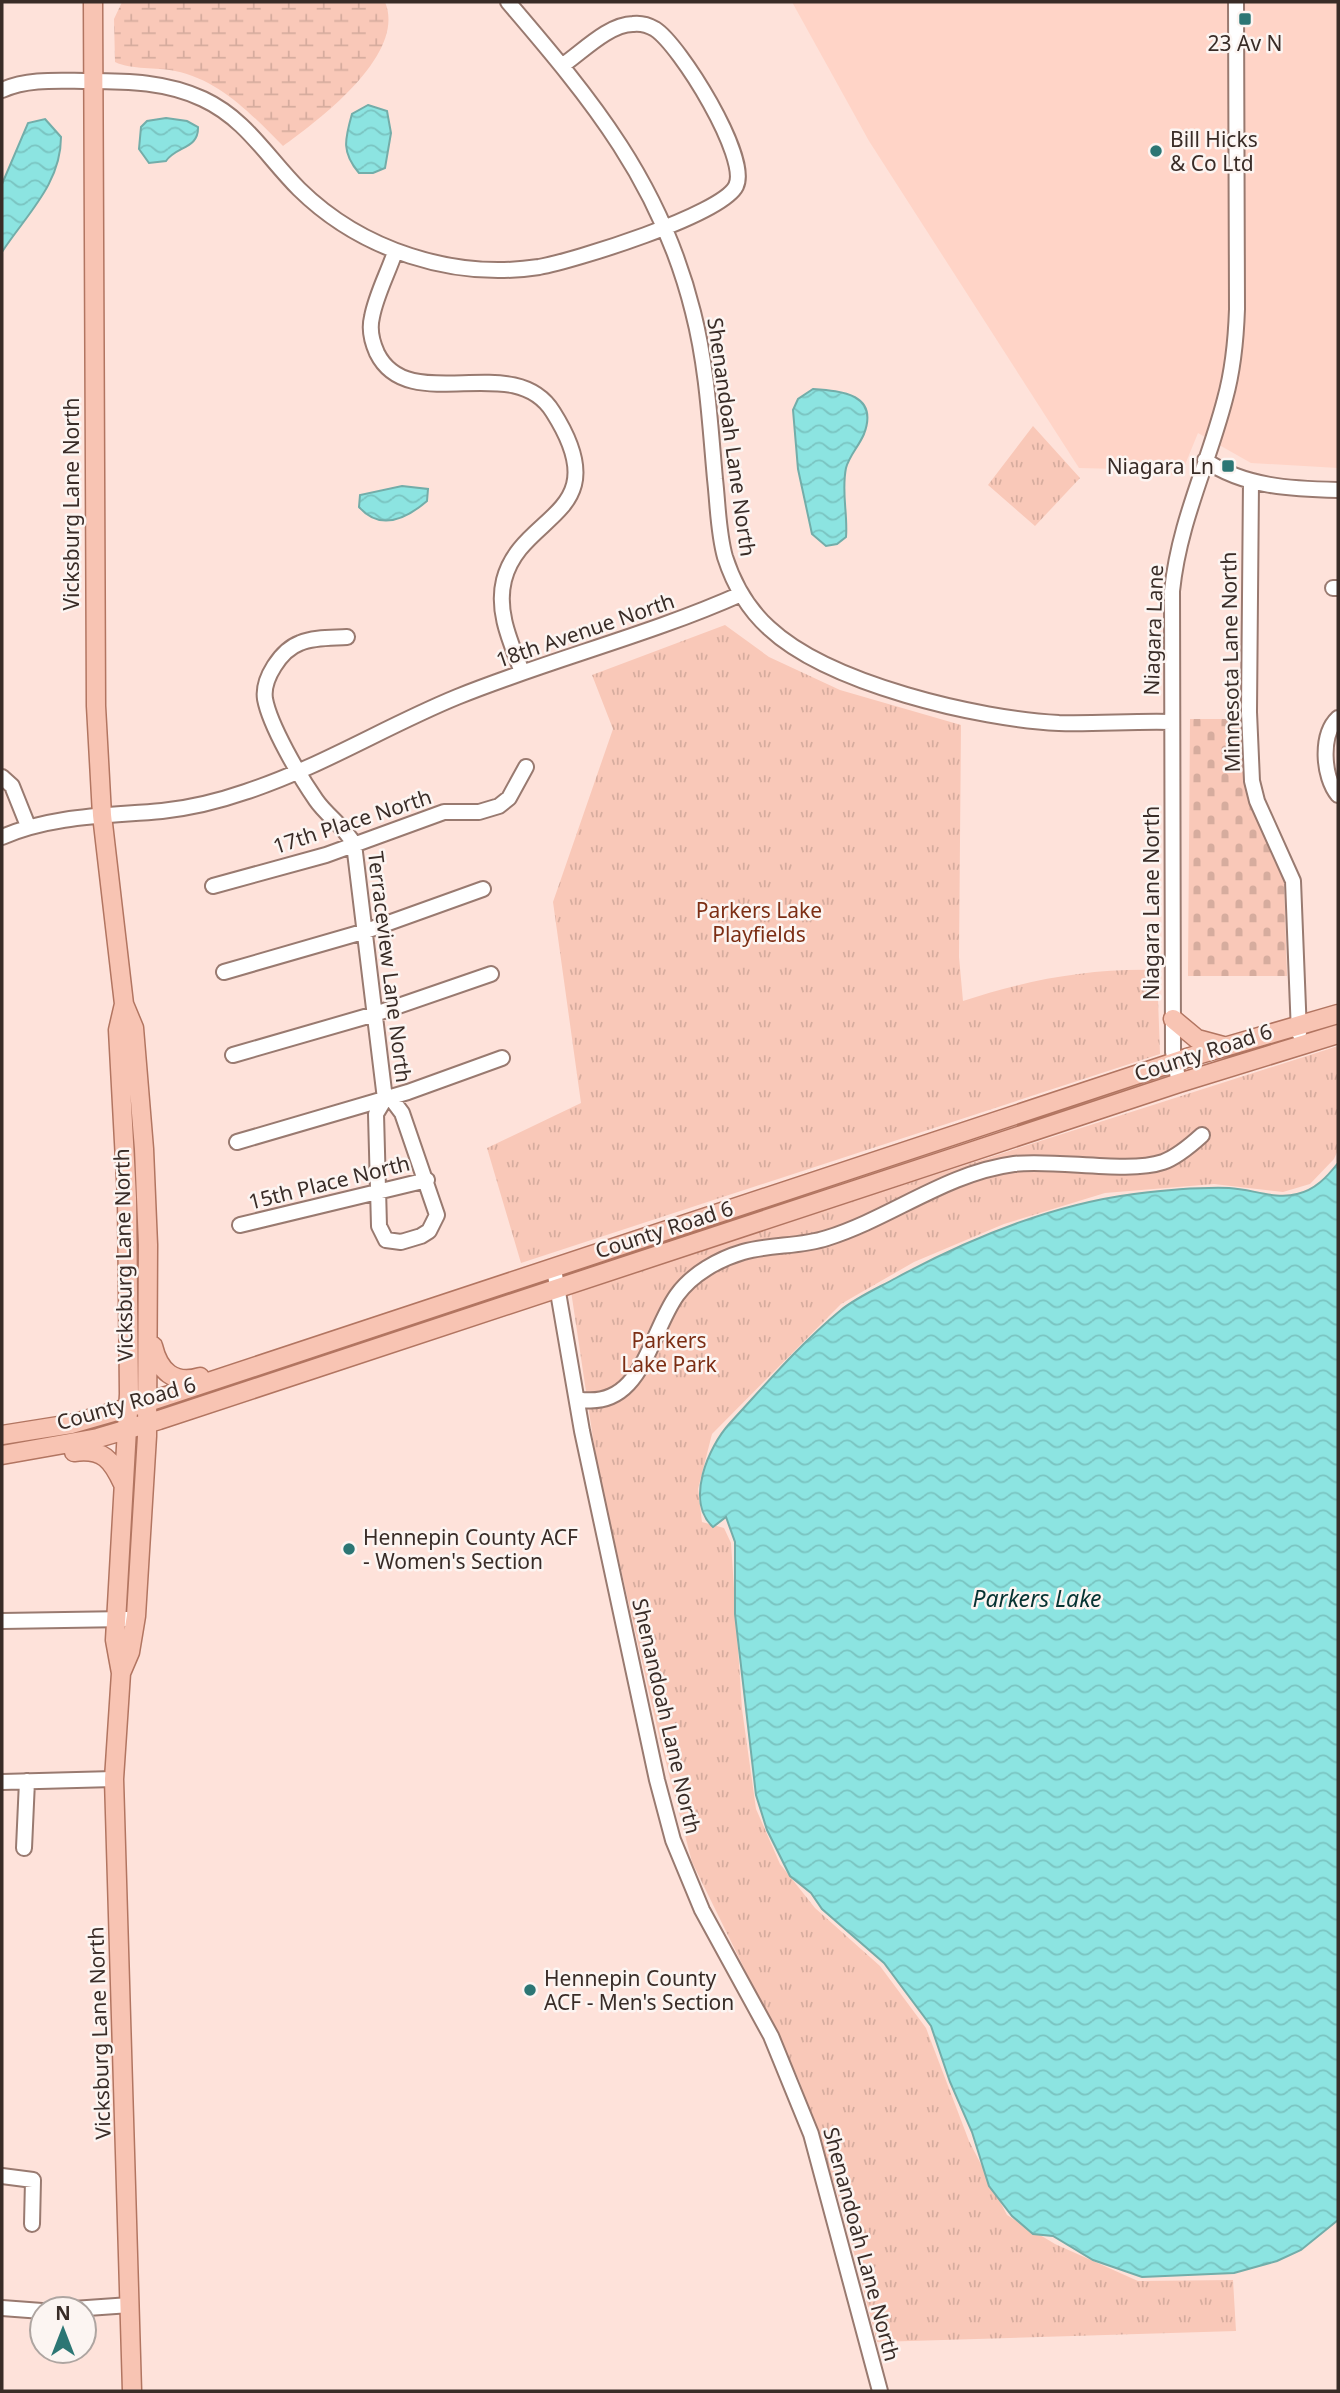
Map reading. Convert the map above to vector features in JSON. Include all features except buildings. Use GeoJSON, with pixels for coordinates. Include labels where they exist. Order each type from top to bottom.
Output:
{"type":"FeatureCollection","features":[{"type":"Feature","properties":{"kind":"main road","name":"Vicksburg Lane North"},"geometry":{"type":"LineString","coordinates":[[93,2],[93,610],[103,815],[124,1004],[134,1027],[142,1113],[149,1321],[147,1424],[135,1619],[130,1653],[121,1673]]}},
{"type":"Feature","properties":{"kind":"main road","name":"Vicksburg Lane North"},"geometry":{"type":"LineString","coordinates":[[124,1004],[118,1030],[127,1188],[129,1408],[115,1640],[121,1673],[114,1779],[132,2391]]}},
{"type":"Feature","properties":{"kind":"main road","name":"County Road 6"},"geometry":{"type":"LineString","coordinates":[[2,1435],[71,1424],[129,1408],[1226,1046],[1298,1023],[1338,1014]]}},
{"type":"Feature","properties":{"kind":"main road"},"geometry":{"type":"LineString","coordinates":[[1173,1019],[1197,1039],[1226,1046]]}},
{"type":"Feature","properties":{"kind":"main road","name":"County Road 6"},"geometry":{"type":"LineString","coordinates":[[2,1455],[70,1444],[147,1424],[1179,1083],[1338,1034]]}},
{"type":"Feature","properties":{"kind":"main road"},"geometry":{"type":"LineString","coordinates":[[149,1321],[157,1362],[175,1379],[191,1379],[265,1356],[291,1355]]}},
{"type":"Feature","properties":{"kind":"main road"},"geometry":{"type":"LineString","coordinates":[[2,1455],[24,1460],[94,1451],[113,1463],[124,1488]]}},
{"type":"Feature","properties":{"kind":"street","name":"Shenandoah Lane North"},"geometry":{"type":"LineString","coordinates":[[508,2],[563,65],[620,142],[664,226],[693,311],[703,356],[720,533],[724,555],[741,594]]}},
{"type":"Feature","properties":{"kind":"street"},"geometry":{"type":"LineString","coordinates":[[1236,2],[1236,327],[1226,397],[1205,460],[1222,471],[1251,481],[1338,490]]}},
{"type":"Feature","properties":{"kind":"street"},"geometry":{"type":"LineString","coordinates":[[2,90],[43,81],[153,83],[203,99],[247,128],[315,204],[342,224],[395,252],[468,269],[536,267],[569,261],[664,226],[721,201],[733,191],[739,176],[736,155],[695,78],[656,30],[636,23],[615,29],[563,65]]}},
{"type":"Feature","properties":{"kind":"street"},"geometry":{"type":"LineString","coordinates":[[395,252],[371,326],[373,344],[388,368],[412,382],[491,383],[525,390],[553,411],[573,458],[575,474],[566,504],[517,552],[504,579],[504,620],[522,672]]}},
{"type":"Feature","properties":{"kind":"street","name":"Niagara Lane"},"geometry":{"type":"LineString","coordinates":[[1171,722],[1175,565],[1185,515],[1205,460]]}},
{"type":"Feature","properties":{"kind":"street","name":"Minnesota Lane North"},"geometry":{"type":"LineString","coordinates":[[1251,481],[1249,712],[1252,781],[1256,801],[1293,881],[1301,1044]]}},
{"type":"Feature","properties":{"kind":"street"},"geometry":{"type":"LineString","coordinates":[[741,594],[754,614],[789,644],[869,682],[913,698],[958,709],[1051,722],[1171,722]]}},
{"type":"Feature","properties":{"kind":"street","name":"18th Avenue North"},"geometry":{"type":"LineString","coordinates":[[2,837],[28,826],[103,815],[166,810],[246,792],[298,771],[388,727],[522,672],[648,632],[741,594]]}},
{"type":"Feature","properties":{"kind":"street","name":"Terraceview Lane North"},"geometry":{"type":"LineString","coordinates":[[348,637],[300,642],[281,658],[267,680],[265,701],[298,771],[315,799],[346,831],[354,844],[385,1099],[393,1101],[402,1113],[427,1180],[437,1215],[429,1231],[401,1242],[386,1240],[379,1226],[378,1193]]}},
{"type":"Feature","properties":{"kind":"street"},"geometry":{"type":"LineString","coordinates":[[1338,719],[1327,734],[1328,772],[1338,795]]}},
{"type":"Feature","properties":{"kind":"street","name":"Niagara Lane North"},"geometry":{"type":"LineString","coordinates":[[1171,722],[1173,1019],[1174,1063],[1179,1083]]}},
{"type":"Feature","properties":{"kind":"street","name":"17th Place North"},"geometry":{"type":"LineString","coordinates":[[213,886],[354,844],[444,812],[479,812],[499,806],[516,788],[526,767]]}},
{"type":"Feature","properties":{"kind":"street"},"geometry":{"type":"LineString","coordinates":[[2,776],[12,786],[28,826]]}},
{"type":"Feature","properties":{"kind":"street"},"geometry":{"type":"LineString","coordinates":[[224,972],[366,931],[483,889]]}},
{"type":"Feature","properties":{"kind":"street"},"geometry":{"type":"LineString","coordinates":[[233,1055],[375,1014],[491,974]]}},
{"type":"Feature","properties":{"kind":"street"},"geometry":{"type":"LineString","coordinates":[[237,1142],[385,1099],[502,1058]]}},
{"type":"Feature","properties":{"kind":"street"},"geometry":{"type":"LineString","coordinates":[[378,1193],[376,1114],[385,1099]]}},
{"type":"Feature","properties":{"kind":"street"},"geometry":{"type":"LineString","coordinates":[[576,1399],[599,1400],[627,1387],[640,1370],[678,1293],[696,1276],[718,1262],[743,1252],[827,1238],[984,1170],[1045,1162],[1142,1166],[1163,1162],[1202,1135]]}},
{"type":"Feature","properties":{"kind":"street","name":"15th Place North"},"geometry":{"type":"LineString","coordinates":[[240,1225],[427,1180]]}},
{"type":"Feature","properties":{"kind":"street","name":"Shenandoah Lane North"},"geometry":{"type":"LineString","coordinates":[[554,1269],[576,1399],[656,1780],[673,1840],[702,1910],[771,2036],[811,2134],[880,2391]]}},
{"type":"Feature","properties":{"kind":"street"},"geometry":{"type":"LineString","coordinates":[[2,1621],[135,1619]]}},
{"type":"Feature","properties":{"kind":"street"},"geometry":{"type":"LineString","coordinates":[[2,1782],[114,1779]]}},
{"type":"Feature","properties":{"kind":"street"},"geometry":{"type":"LineString","coordinates":[[24,1848],[27,1781]]}},
{"type":"Feature","properties":{"kind":"street"},"geometry":{"type":"LineString","coordinates":[[2,2176],[33,2180],[32,2224]]}},
{"type":"Feature","properties":{"kind":"street"},"geometry":{"type":"LineString","coordinates":[[98,2307],[130,2305]]}},
{"type":"Feature","properties":{"kind":"street"},"geometry":{"type":"LineString","coordinates":[[2,2308],[28,2310]]}},
{"type":"Feature","properties":{"kind":"shaded area"},"geometry":{"type":"Polygon","coordinates":[[[792,2],[1338,2],[1338,468],[1251,463],[1198,433],[1180,477],[1157,470],[1079,468],[869,141],[792,2]]]}},
{"type":"Feature","properties":{"kind":"green space"},"geometry":{"type":"Polygon","coordinates":[[[122,2],[385,2],[388,22],[383,43],[372,64],[356,84],[317,120],[283,146],[234,100],[206,82],[175,71],[115,62],[114,19],[122,2]]]}},
{"type":"Feature","properties":{"kind":"green space"},"geometry":{"type":"Polygon","coordinates":[[[1033,426],[1080,478],[1035,526],[988,485],[1033,426]]]}},
{"type":"Feature","properties":{"kind":"green space","name":"Parkers Lake Playfields"},"geometry":{"type":"Polygon","coordinates":[[[725,625],[769,657],[840,690],[961,725],[959,957],[963,1001],[1010,987],[1083,973],[1157,970],[1160,1054],[521,1263],[487,1148],[581,1103],[553,902],[613,729],[592,675],[725,625]]]}},
{"type":"Feature","properties":{"kind":"green space"},"geometry":{"type":"Polygon","coordinates":[[[1190,719],[1243,719],[1245,786],[1284,880],[1287,976],[1188,976],[1190,719]]]}},
{"type":"Feature","properties":{"kind":"green space","name":"Parkers Lake Park"},"geometry":{"type":"Polygon","coordinates":[[[1338,1046],[1338,1150],[1334,1159],[1310,1184],[1283,1192],[1214,1184],[1105,1193],[1004,1224],[914,1262],[841,1304],[712,1434],[698,1489],[702,1522],[724,1528],[731,1543],[742,1709],[756,1809],[780,1864],[815,1908],[880,1966],[926,2028],[969,2141],[1007,2215],[1055,2244],[1138,2281],[1233,2280],[1236,2331],[877,2342],[843,2210],[799,2080],[692,1862],[659,1736],[597,1465],[571,1291],[1338,1046]]]}},
{"type":"Feature","properties":{"kind":"water"},"geometry":{"type":"Polygon","coordinates":[[[368,105],[387,111],[391,133],[385,168],[373,173],[359,173],[349,158],[346,138],[352,114],[368,105]]]}},
{"type":"Feature","properties":{"kind":"water"},"geometry":{"type":"Polygon","coordinates":[[[166,118],[187,121],[198,127],[197,134],[191,143],[166,161],[149,163],[139,149],[141,127],[147,121],[166,118]]]}},
{"type":"Feature","properties":{"kind":"water"},"geometry":{"type":"Polygon","coordinates":[[[45,119],[61,137],[55,170],[40,198],[2,252],[2,184],[28,123],[45,119]]]}},
{"type":"Feature","properties":{"kind":"water"},"geometry":{"type":"Polygon","coordinates":[[[813,389],[835,391],[855,397],[866,410],[867,421],[864,434],[846,468],[846,537],[837,544],[826,546],[812,534],[798,469],[793,410],[798,399],[813,389]]]}},
{"type":"Feature","properties":{"kind":"water"},"geometry":{"type":"Polygon","coordinates":[[[402,486],[428,489],[427,501],[410,513],[393,520],[376,519],[359,507],[360,495],[402,486]]]}},
{"type":"Feature","properties":{"kind":"water","name":"Parkers Lake"},"geometry":{"type":"Polygon","coordinates":[[[1338,1163],[1338,2220],[1301,2250],[1277,2261],[1234,2273],[1142,2277],[1093,2260],[1053,2236],[1033,2234],[1012,2216],[989,2186],[972,2132],[950,2082],[931,2026],[884,1963],[822,1909],[811,1893],[790,1876],[767,1830],[756,1795],[735,1614],[735,1542],[726,1517],[713,1527],[705,1516],[700,1489],[708,1460],[722,1433],[812,1336],[854,1301],[924,1263],[1011,1225],[1072,1206],[1134,1194],[1193,1188],[1229,1188],[1289,1196],[1315,1186],[1338,1163]]]}},
{"type":"Feature","properties":{"kind":"place","name":"23 Av N"},"geometry":{"type":"Point","coordinates":[1245,19]}},
{"type":"Feature","properties":{"kind":"place","name":"Bill Hicks & Co Ltd"},"geometry":{"type":"Point","coordinates":[1156,151]}},
{"type":"Feature","properties":{"kind":"place","name":"Niagara Ln"},"geometry":{"type":"Point","coordinates":[1228,466]}},
{"type":"Feature","properties":{"kind":"place","name":"Hennepin County ACF - Women's Section"},"geometry":{"type":"Point","coordinates":[349,1549]}},
{"type":"Feature","properties":{"kind":"place","name":"Hennepin County ACF - Men's Section"},"geometry":{"type":"Point","coordinates":[530,1990]}}]}
